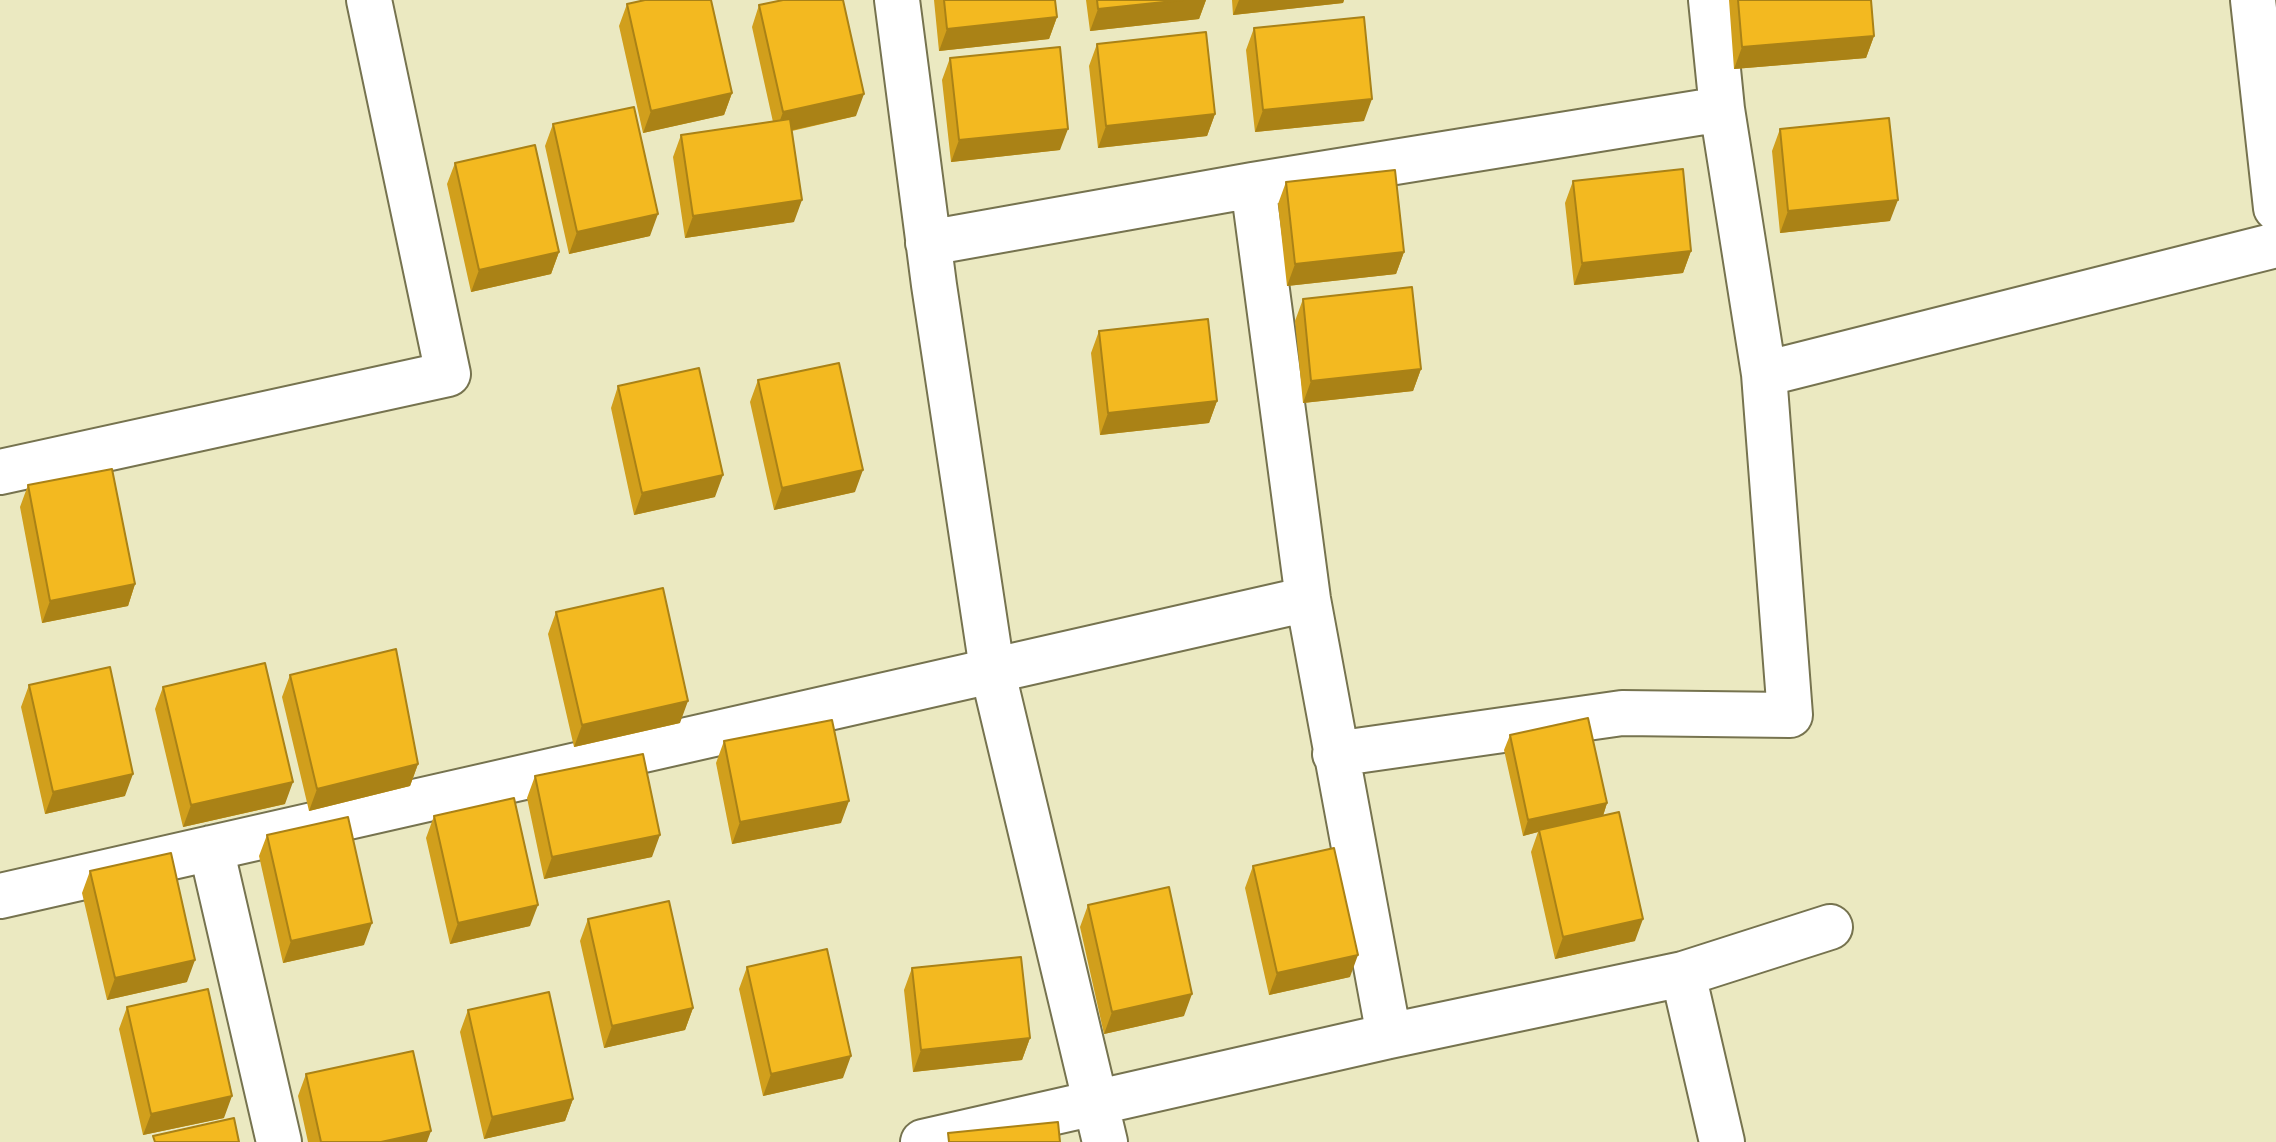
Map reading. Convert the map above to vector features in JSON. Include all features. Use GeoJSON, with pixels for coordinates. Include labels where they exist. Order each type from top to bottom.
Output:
{"type":"FeatureCollection","features":[{"type":"Feature","properties":{"kind":"street"},"geometry":{"type":"LineString","coordinates":[[0,472],[448,374],[369,0]]}},
{"type":"Feature","properties":{"kind":"street"},"geometry":{"type":"LineString","coordinates":[[897,0],[928,243],[992,669],[1100,1122]]}},
{"type":"Feature","properties":{"kind":"street"},"geometry":{"type":"LineString","coordinates":[[1335,754],[1622,713],[1790,715],[1764,374],[1722,109],[1711,0]]}},
{"type":"Feature","properties":{"kind":"street"},"geometry":{"type":"LineString","coordinates":[[2253,0],[2276,208]]}},
{"type":"Feature","properties":{"kind":"street"},"geometry":{"type":"LineString","coordinates":[[928,243],[1253,185],[1722,109]]}},
{"type":"Feature","properties":{"kind":"street"},"geometry":{"type":"LineString","coordinates":[[1253,185],[1308,599],[1389,1036]]}},
{"type":"Feature","properties":{"kind":"street"},"geometry":{"type":"LineString","coordinates":[[1764,374],[2276,245]]}},
{"type":"Feature","properties":{"kind":"street"},"geometry":{"type":"LineString","coordinates":[[0,896],[1308,599]]}},
{"type":"Feature","properties":{"kind":"street"},"geometry":{"type":"LineString","coordinates":[[211,848],[279,1142]]}},
{"type":"Feature","properties":{"kind":"street"},"geometry":{"type":"LineString","coordinates":[[923,1142],[1100,1122],[1389,1036],[1683,974],[1830,927]]}},
{"type":"Feature","properties":{"kind":"street"},"geometry":{"type":"LineString","coordinates":[[1683,974],[1722,1142]]}},
{"type":"Feature","properties":{"kind":"building"},"geometry":{"type":"Polygon","coordinates":[[[645,0],[711,0],[732,93],[651,111],[627,4],[645,0]]]}},
{"type":"Feature","properties":{"kind":"building"},"geometry":{"type":"Polygon","coordinates":[[[783,0],[843,0],[864,94],[783,112],[759,5],[783,0]]]}},
{"type":"Feature","properties":{"kind":"building"},"geometry":{"type":"Polygon","coordinates":[[[944,0],[1055,0],[1057,17],[947,29],[944,0]]]}},
{"type":"Feature","properties":{"kind":"building"},"geometry":{"type":"Polygon","coordinates":[[[1097,0],[1183,0],[1098,9],[1097,0]]]}},
{"type":"Feature","properties":{"kind":"building"},"geometry":{"type":"Polygon","coordinates":[[[1738,0],[1871,0],[1874,36],[1742,47],[1738,0]]]}},
{"type":"Feature","properties":{"kind":"building"},"geometry":{"type":"Polygon","coordinates":[[[1364,17],[1372,99],[1263,110],[1254,28],[1364,17]]]}},
{"type":"Feature","properties":{"kind":"building"},"geometry":{"type":"Polygon","coordinates":[[[1206,32],[1215,114],[1106,126],[1097,44],[1206,32]]]}},
{"type":"Feature","properties":{"kind":"building"},"geometry":{"type":"Polygon","coordinates":[[[1060,47],[1068,129],[959,140],[950,58],[1060,47]]]}},
{"type":"Feature","properties":{"kind":"building"},"geometry":{"type":"Polygon","coordinates":[[[634,107],[658,214],[577,232],[553,124],[634,107]]]}},
{"type":"Feature","properties":{"kind":"building"},"geometry":{"type":"Polygon","coordinates":[[[1889,118],[1898,200],[1788,211],[1780,129],[1889,118]]]}},
{"type":"Feature","properties":{"kind":"building"},"geometry":{"type":"Polygon","coordinates":[[[790,119],[802,200],[693,216],[681,135],[790,119]]]}},
{"type":"Feature","properties":{"kind":"building"},"geometry":{"type":"Polygon","coordinates":[[[535,145],[559,252],[479,270],[455,163],[535,145]]]}},
{"type":"Feature","properties":{"kind":"building"},"geometry":{"type":"Polygon","coordinates":[[[1683,169],[1691,251],[1582,263],[1573,181],[1683,169]]]}},
{"type":"Feature","properties":{"kind":"building"},"geometry":{"type":"Polygon","coordinates":[[[1395,170],[1404,252],[1295,264],[1286,182],[1395,170]]]}},
{"type":"Feature","properties":{"kind":"building"},"geometry":{"type":"Polygon","coordinates":[[[1412,287],[1421,369],[1311,381],[1303,299],[1412,287]]]}},
{"type":"Feature","properties":{"kind":"building"},"geometry":{"type":"Polygon","coordinates":[[[1208,319],[1217,401],[1108,413],[1099,331],[1208,319]]]}},
{"type":"Feature","properties":{"kind":"building"},"geometry":{"type":"Polygon","coordinates":[[[839,363],[863,470],[782,488],[758,380],[839,363]]]}},
{"type":"Feature","properties":{"kind":"building"},"geometry":{"type":"Polygon","coordinates":[[[699,368],[723,475],[642,493],[618,386],[699,368]]]}},
{"type":"Feature","properties":{"kind":"building"},"geometry":{"type":"Polygon","coordinates":[[[112,469],[135,584],[50,601],[28,485],[112,469]]]}},
{"type":"Feature","properties":{"kind":"building"},"geometry":{"type":"Polygon","coordinates":[[[663,588],[688,701],[582,725],[556,612],[663,588]]]}},
{"type":"Feature","properties":{"kind":"building"},"geometry":{"type":"Polygon","coordinates":[[[396,649],[418,764],[317,789],[290,675],[396,649]]]}},
{"type":"Feature","properties":{"kind":"building"},"geometry":{"type":"Polygon","coordinates":[[[265,663],[293,782],[191,805],[163,687],[265,663]]]}},
{"type":"Feature","properties":{"kind":"building"},"geometry":{"type":"Polygon","coordinates":[[[110,667],[133,774],[53,792],[29,685],[110,667]]]}},
{"type":"Feature","properties":{"kind":"building"},"geometry":{"type":"Polygon","coordinates":[[[1588,718],[1607,803],[1528,820],[1510,735],[1588,718]]]}},
{"type":"Feature","properties":{"kind":"building"},"geometry":{"type":"Polygon","coordinates":[[[832,720],[849,801],[740,822],[724,741],[832,720]]]}},
{"type":"Feature","properties":{"kind":"building"},"geometry":{"type":"Polygon","coordinates":[[[643,754],[660,835],[552,857],[535,776],[643,754]]]}},
{"type":"Feature","properties":{"kind":"building"},"geometry":{"type":"Polygon","coordinates":[[[514,798],[538,905],[458,923],[434,816],[514,798]]]}},
{"type":"Feature","properties":{"kind":"building"},"geometry":{"type":"Polygon","coordinates":[[[1619,812],[1643,919],[1563,937],[1539,830],[1619,812]]]}},
{"type":"Feature","properties":{"kind":"building"},"geometry":{"type":"Polygon","coordinates":[[[348,817],[372,923],[291,941],[267,835],[348,817]]]}},
{"type":"Feature","properties":{"kind":"building"},"geometry":{"type":"Polygon","coordinates":[[[1334,848],[1358,955],[1277,973],[1253,866],[1334,848]]]}},
{"type":"Feature","properties":{"kind":"building"},"geometry":{"type":"Polygon","coordinates":[[[171,853],[195,960],[115,978],[90,871],[171,853]]]}},
{"type":"Feature","properties":{"kind":"building"},"geometry":{"type":"Polygon","coordinates":[[[1169,887],[1192,994],[1112,1012],[1088,905],[1169,887]]]}},
{"type":"Feature","properties":{"kind":"building"},"geometry":{"type":"Polygon","coordinates":[[[669,901],[693,1008],[612,1026],[588,919],[669,901]]]}},
{"type":"Feature","properties":{"kind":"building"},"geometry":{"type":"Polygon","coordinates":[[[827,949],[851,1056],[771,1074],[747,967],[827,949]]]}},
{"type":"Feature","properties":{"kind":"building"},"geometry":{"type":"Polygon","coordinates":[[[1021,957],[1030,1038],[921,1050],[912,968],[1021,957]]]}},
{"type":"Feature","properties":{"kind":"building"},"geometry":{"type":"Polygon","coordinates":[[[208,989],[232,1096],[151,1114],[127,1007],[208,989]]]}},
{"type":"Feature","properties":{"kind":"building"},"geometry":{"type":"Polygon","coordinates":[[[549,992],[573,1099],[492,1117],[468,1010],[549,992]]]}},
{"type":"Feature","properties":{"kind":"building"},"geometry":{"type":"Polygon","coordinates":[[[413,1051],[431,1131],[381,1142],[321,1142],[306,1074],[413,1051]]]}},
{"type":"Feature","properties":{"kind":"building"},"geometry":{"type":"Polygon","coordinates":[[[234,1118],[239,1142],[155,1142],[153,1136],[234,1118]]]}},
{"type":"Feature","properties":{"kind":"building"},"geometry":{"type":"Polygon","coordinates":[[[1058,1122],[1060,1142],[949,1142],[948,1133],[1058,1122]]]}}]}
